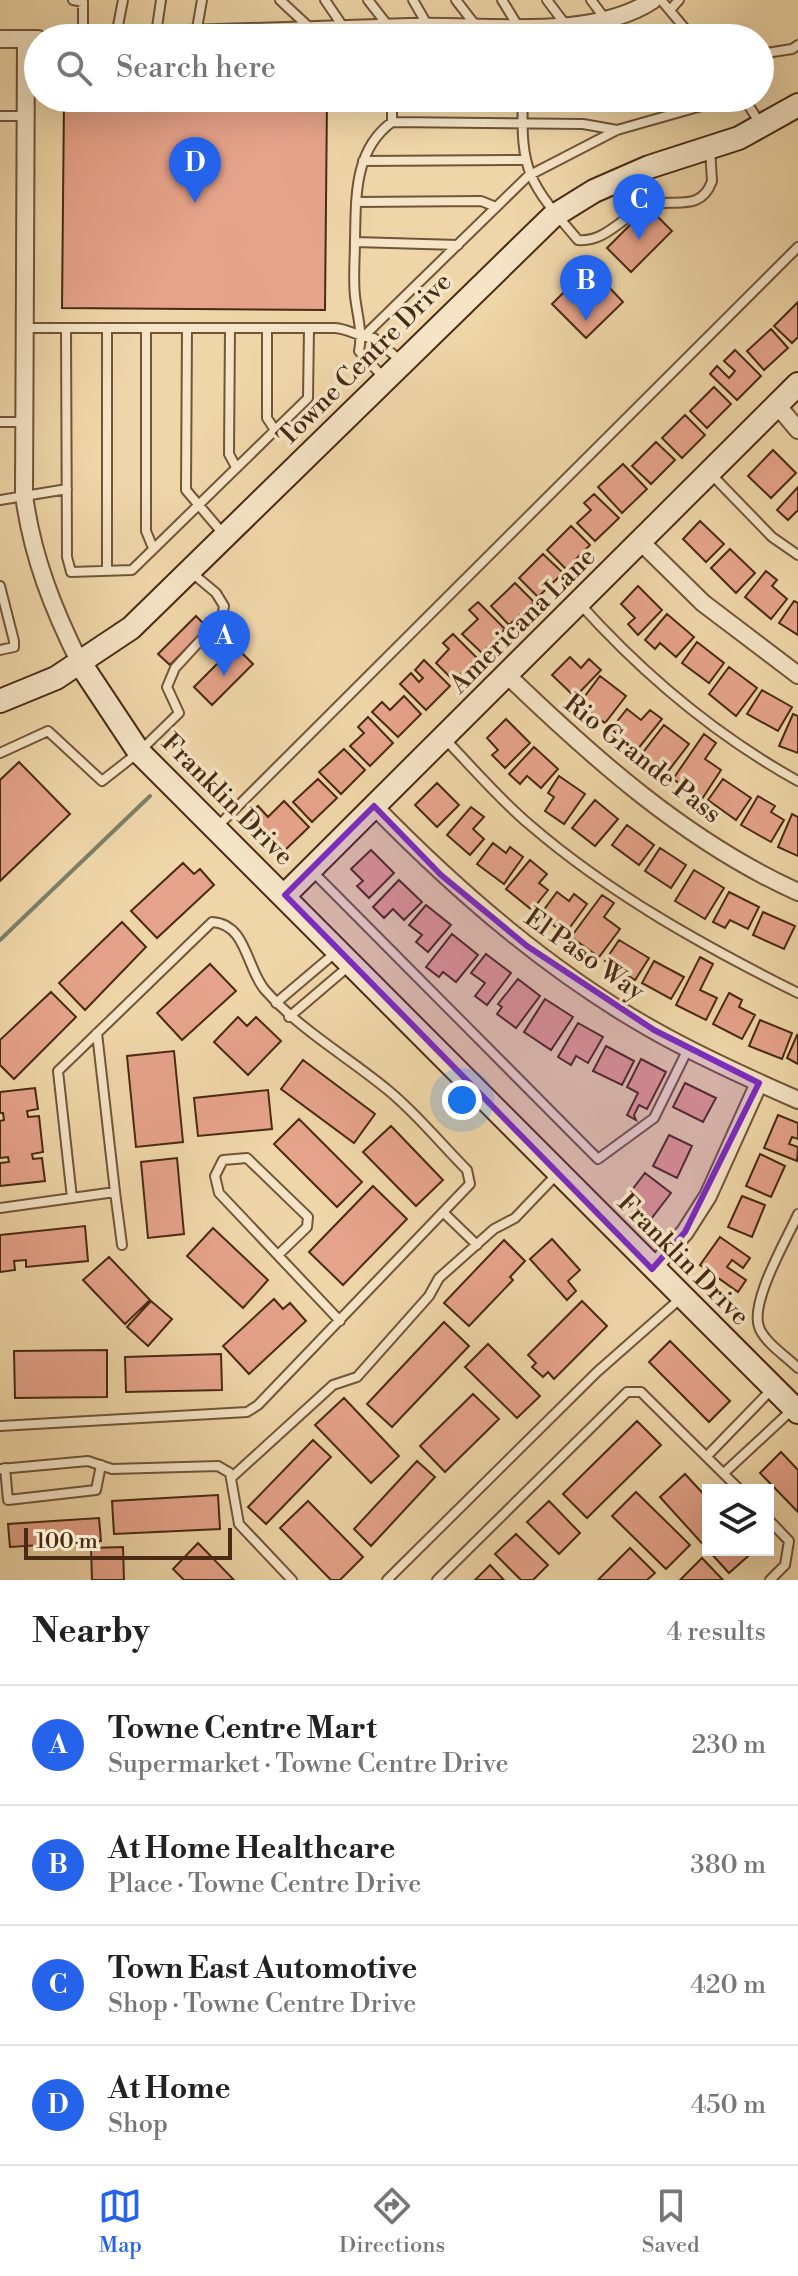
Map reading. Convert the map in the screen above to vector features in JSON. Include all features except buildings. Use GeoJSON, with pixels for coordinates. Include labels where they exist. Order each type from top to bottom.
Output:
{"type":"FeatureCollection","features":[{"type":"Feature","properties":{"kind":"street"},"geometry":{"type":"LineString","coordinates":[[565,24],[607,21],[650,1]]}},
{"type":"Feature","properties":{"kind":"street"},"geometry":{"type":"LineString","coordinates":[[0,39],[24,39]]}},
{"type":"Feature","properties":{"kind":"street","name":"Towne Centre Drive"},"geometry":{"type":"LineString","coordinates":[[0,701],[56,678],[131,628],[518,246],[556,214],[594,191],[649,167],[739,138],[798,105]]}},
{"type":"Feature","properties":{"kind":"street","name":"Franklin Drive"},"geometry":{"type":"LineString","coordinates":[[26,112],[24,495],[42,580],[80,663],[139,752],[796,1410]]}},
{"type":"Feature","properties":{"kind":"street","name":"Americana Lane"},"geometry":{"type":"LineString","coordinates":[[285,895],[798,384]]}},
{"type":"Feature","properties":{"kind":"street"},"geometry":{"type":"LineString","coordinates":[[777,405],[798,430]]}},
{"type":"Feature","properties":{"kind":"street"},"geometry":{"type":"LineString","coordinates":[[640,541],[703,603],[798,675]]}},
{"type":"Feature","properties":{"kind":"street","name":"Rio Grande Pass"},"geometry":{"type":"LineString","coordinates":[[506,674],[580,745],[686,828],[798,892]]}},
{"type":"Feature","properties":{"kind":"street","name":"El Paso Way"},"geometry":{"type":"LineString","coordinates":[[374,806],[441,875],[527,946],[654,1030],[798,1100]]}},
{"type":"Feature","properties":{"kind":"street"},"geometry":{"type":"LineString","coordinates":[[652,1269],[685,1232],[708,1196],[759,1083]]}},
{"type":"Feature","properties":{"kind":"lane"},"geometry":{"type":"LineString","coordinates":[[118,24],[123,0]]}},
{"type":"Feature","properties":{"kind":"lane"},"geometry":{"type":"LineString","coordinates":[[158,24],[161,0]]}},
{"type":"Feature","properties":{"kind":"lane"},"geometry":{"type":"LineString","coordinates":[[198,24],[202,0]]}},
{"type":"Feature","properties":{"kind":"lane"},"geometry":{"type":"LineString","coordinates":[[280,0],[306,24]]}},
{"type":"Feature","properties":{"kind":"lane"},"geometry":{"type":"LineString","coordinates":[[325,0],[341,24]]}},
{"type":"Feature","properties":{"kind":"lane"},"geometry":{"type":"LineString","coordinates":[[368,0],[387,24]]}},
{"type":"Feature","properties":{"kind":"lane"},"geometry":{"type":"LineString","coordinates":[[413,0],[427,24]]}},
{"type":"Feature","properties":{"kind":"lane"},"geometry":{"type":"LineString","coordinates":[[456,0],[474,24]]}},
{"type":"Feature","properties":{"kind":"lane"},"geometry":{"type":"LineString","coordinates":[[502,0],[517,24]]}},
{"type":"Feature","properties":{"kind":"lane"},"geometry":{"type":"LineString","coordinates":[[547,0],[565,24]]}},
{"type":"Feature","properties":{"kind":"lane"},"geometry":{"type":"LineString","coordinates":[[591,0],[607,21]]}},
{"type":"Feature","properties":{"kind":"lane"},"geometry":{"type":"LineString","coordinates":[[670,10],[679,0]]}},
{"type":"Feature","properties":{"kind":"lane"},"geometry":{"type":"LineString","coordinates":[[80,1],[82,24]]}},
{"type":"Feature","properties":{"kind":"lane"},"geometry":{"type":"LineString","coordinates":[[650,1],[670,10],[682,24]]}},
{"type":"Feature","properties":{"kind":"lane"},"geometry":{"type":"LineString","coordinates":[[774,52],[798,45]]}},
{"type":"Feature","properties":{"kind":"lane"},"geometry":{"type":"LineString","coordinates":[[392,112],[392,122]]}},
{"type":"Feature","properties":{"kind":"lane"},"geometry":{"type":"LineString","coordinates":[[522,112],[528,176],[578,240],[589,241],[651,204],[681,205],[698,200],[712,181],[709,148]]}},
{"type":"Feature","properties":{"kind":"lane"},"geometry":{"type":"LineString","coordinates":[[362,338],[528,176],[617,130],[680,112]]}},
{"type":"Feature","properties":{"kind":"lane"},"geometry":{"type":"LineString","coordinates":[[753,112],[762,125]]}},
{"type":"Feature","properties":{"kind":"lane"},"geometry":{"type":"LineString","coordinates":[[0,116],[25,116]]}},
{"type":"Feature","properties":{"kind":"lane"},"geometry":{"type":"LineString","coordinates":[[384,379],[359,351],[362,338],[355,294],[356,202],[363,161],[376,134],[392,122],[583,124],[617,130]]}},
{"type":"Feature","properties":{"kind":"lane"},"geometry":{"type":"LineString","coordinates":[[363,161],[526,160]]}},
{"type":"Feature","properties":{"kind":"lane"},"geometry":{"type":"LineString","coordinates":[[356,202],[481,201],[496,207]]}},
{"type":"Feature","properties":{"kind":"lane"},"geometry":{"type":"LineString","coordinates":[[355,242],[458,245]]}},
{"type":"Feature","properties":{"kind":"lane"},"geometry":{"type":"LineString","coordinates":[[215,829],[798,247]]}},
{"type":"Feature","properties":{"kind":"lane"},"geometry":{"type":"LineString","coordinates":[[23,328],[347,329],[362,338],[374,338],[401,362]]}},
{"type":"Feature","properties":{"kind":"lane"},"geometry":{"type":"LineString","coordinates":[[66,328],[67,557],[71,572],[132,570],[308,398],[309,328]]}},
{"type":"Feature","properties":{"kind":"lane"},"geometry":{"type":"LineString","coordinates":[[107,328],[107,570]]}},
{"type":"Feature","properties":{"kind":"lane"},"geometry":{"type":"LineString","coordinates":[[146,328],[146,531],[153,548]]}},
{"type":"Feature","properties":{"kind":"lane"},"geometry":{"type":"LineString","coordinates":[[187,328],[186,490],[225,536]]}},
{"type":"Feature","properties":{"kind":"lane"},"geometry":{"type":"LineString","coordinates":[[230,328],[229,454],[236,467]]}},
{"type":"Feature","properties":{"kind":"lane"},"geometry":{"type":"LineString","coordinates":[[267,328],[267,418],[275,430]]}},
{"type":"Feature","properties":{"kind":"lane"},"geometry":{"type":"LineString","coordinates":[[0,422],[23,422]]}},
{"type":"Feature","properties":{"kind":"lane"},"geometry":{"type":"LineString","coordinates":[[709,473],[772,537],[798,555]]}},
{"type":"Feature","properties":{"kind":"lane"},"geometry":{"type":"LineString","coordinates":[[0,500],[67,489]]}},
{"type":"Feature","properties":{"kind":"lane"},"geometry":{"type":"LineString","coordinates":[[0,753],[48,731],[102,781],[139,752],[179,713],[167,687],[175,668],[222,617],[224,606],[216,593],[191,571]]}},
{"type":"Feature","properties":{"kind":"lane"},"geometry":{"type":"LineString","coordinates":[[0,586],[14,647],[0,650]]}},
{"type":"Feature","properties":{"kind":"lane"},"geometry":{"type":"LineString","coordinates":[[578,603],[614,642],[708,724],[798,781]]}},
{"type":"Feature","properties":{"kind":"lane"},"geometry":{"type":"LineString","coordinates":[[443,737],[528,823],[575,861],[710,949],[798,993]]}},
{"type":"Feature","properties":{"kind":"lane"},"geometry":{"type":"LineString","coordinates":[[311,869],[598,1159],[654,1118],[689,1048]]}},
{"type":"Feature","properties":{"kind":"lane"},"geometry":{"type":"LineString","coordinates":[[0,1426],[247,1412],[258,1405],[467,1192],[470,1184],[467,1170],[390,1091],[289,1017],[259,983],[236,931],[225,923],[212,922],[58,1071],[72,1198]]}},
{"type":"Feature","properties":{"kind":"lane"},"geometry":{"type":"LineString","coordinates":[[276,1003],[345,957]]}},
{"type":"Feature","properties":{"kind":"lane"},"geometry":{"type":"LineString","coordinates":[[289,1017],[345,957]]}},
{"type":"Feature","properties":{"kind":"lane"},"geometry":{"type":"LineString","coordinates":[[97,1033],[122,1245]]}},
{"type":"Feature","properties":{"kind":"lane"},"geometry":{"type":"LineString","coordinates":[[278,1255],[307,1227],[308,1217],[247,1158],[223,1160],[215,1176],[219,1193],[340,1321]]}},
{"type":"Feature","properties":{"kind":"lane"},"geometry":{"type":"LineString","coordinates":[[231,1478],[333,1385],[357,1377],[429,1296],[439,1278],[494,1229],[515,1218],[559,1172]]}},
{"type":"Feature","properties":{"kind":"lane"},"geometry":{"type":"LineString","coordinates":[[0,1208],[115,1192]]}},
{"type":"Feature","properties":{"kind":"lane"},"geometry":{"type":"LineString","coordinates":[[445,1214],[477,1245]]}},
{"type":"Feature","properties":{"kind":"lane"},"geometry":{"type":"LineString","coordinates":[[798,1214],[762,1294],[758,1316],[764,1334],[798,1368]]}},
{"type":"Feature","properties":{"kind":"lane"},"geometry":{"type":"LineString","coordinates":[[387,1580],[597,1372],[682,1297]]}},
{"type":"Feature","properties":{"kind":"lane"},"geometry":{"type":"LineString","coordinates":[[707,1456],[773,1387]]}},
{"type":"Feature","properties":{"kind":"lane"},"geometry":{"type":"LineString","coordinates":[[437,1580],[627,1392],[641,1392],[734,1484]]}},
{"type":"Feature","properties":{"kind":"lane"},"geometry":{"type":"LineString","coordinates":[[724,1473],[796,1410]]}},
{"type":"Feature","properties":{"kind":"lane"},"geometry":{"type":"LineString","coordinates":[[101,1465],[96,1490],[8,1500],[3,1468],[88,1461],[101,1465],[112,1469],[218,1466],[230,1473],[239,1524],[292,1580]]}},
{"type":"Feature","properties":{"kind":"lane"},"geometry":{"type":"LineString","coordinates":[[770,1580],[789,1555],[789,1541],[774,1525]]}},
{"type":"Feature","properties":{"kind":"highlighted area"},"geometry":{"type":"Polygon","coordinates":[[[374,806],[441,875],[527,946],[654,1030],[759,1083],[685,1232],[652,1269],[285,895],[374,806]]]}},
{"type":"Feature","properties":{"kind":"waterway"},"geometry":{"type":"LineString","coordinates":[[0,940],[150,796]]}},
{"type":"Feature","properties":{"kind":"place","name":"At Home"},"geometry":{"type":"Point","coordinates":[195,203]}},
{"type":"Feature","properties":{"kind":"place","name":"Town East Automotive"},"geometry":{"type":"Point","coordinates":[639,240]}},
{"type":"Feature","properties":{"kind":"place","name":"At Home Healthcare"},"geometry":{"type":"Point","coordinates":[586,321]}},
{"type":"Feature","properties":{"kind":"place","name":"Towne Centre Mart"},"geometry":{"type":"Point","coordinates":[224,676]}}]}
